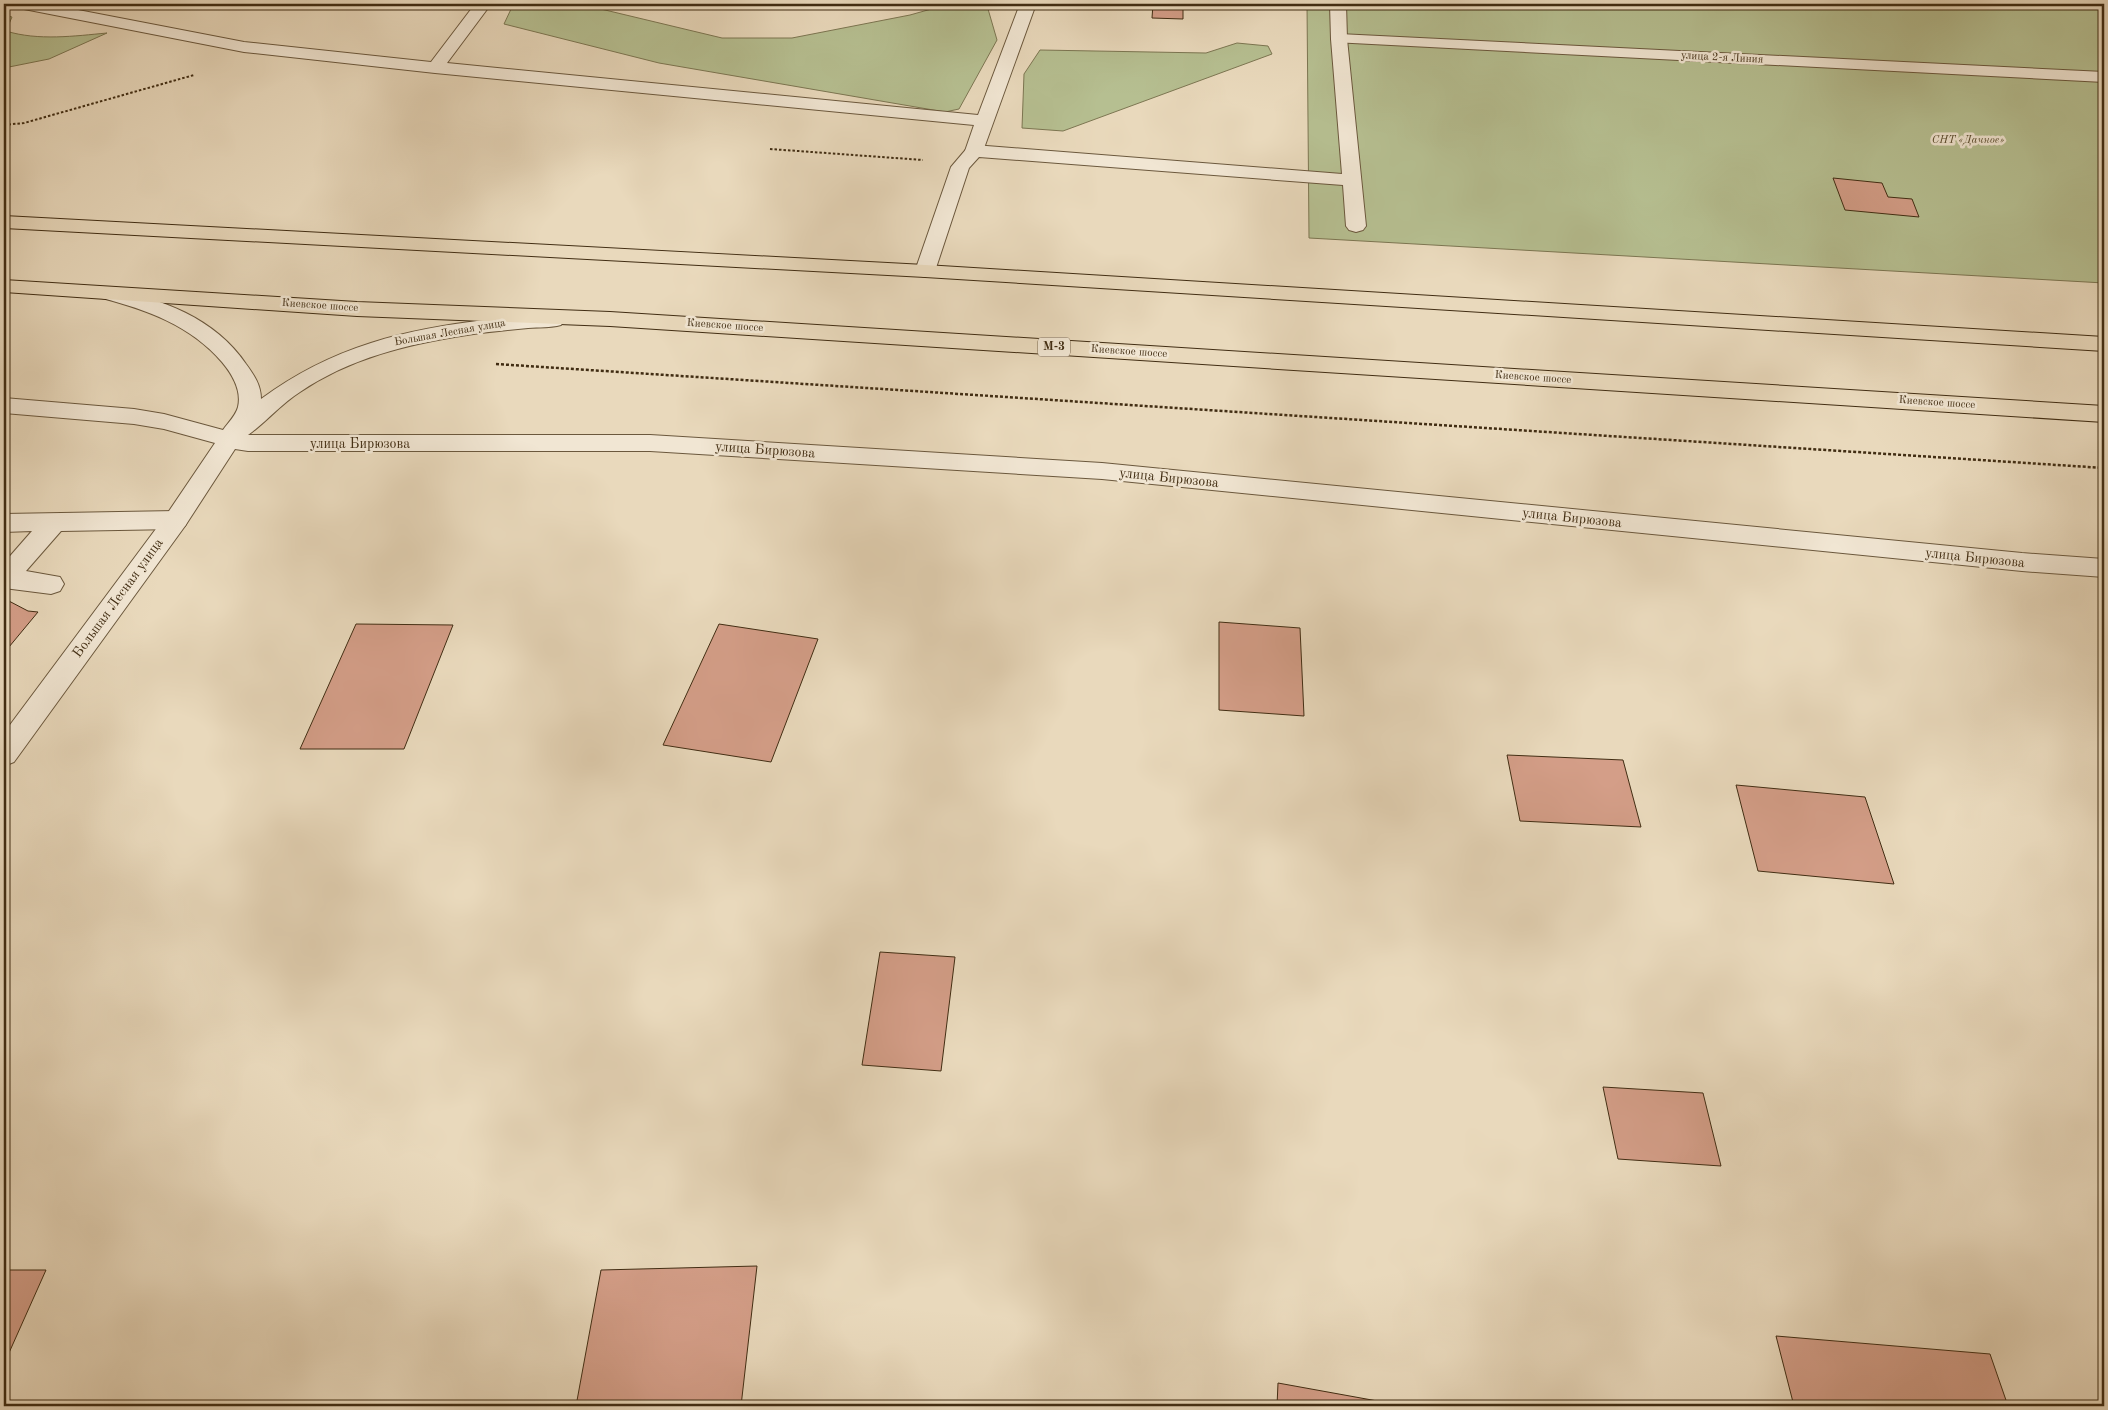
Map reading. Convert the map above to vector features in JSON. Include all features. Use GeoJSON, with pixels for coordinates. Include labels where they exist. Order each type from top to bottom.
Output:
{"type":"FeatureCollection","features":[{"type":"Feature","properties":{"kind":"highway"},"geometry":{"type":"LineString","coordinates":[[4,222],[925,271],[2104,344]]}},
{"type":"Feature","properties":{"kind":"highway","name":"Киевское шоссе"},"geometry":{"type":"LineString","coordinates":[[4,286],[357,309],[610,319],[2104,414]]}},
{"type":"Feature","properties":{"kind":"street"},"geometry":{"type":"LineString","coordinates":[[24,4],[244,47],[435,68],[985,121]]}},
{"type":"Feature","properties":{"kind":"street"},"geometry":{"type":"LineString","coordinates":[[435,68],[483,4]]}},
{"type":"Feature","properties":{"kind":"street"},"geometry":{"type":"LineString","coordinates":[[925,271],[960,167],[969,157],[985,121],[1028,4]]}},
{"type":"Feature","properties":{"kind":"street"},"geometry":{"type":"LineString","coordinates":[[1338,4],[1339,39],[1356,226]]}},
{"type":"Feature","properties":{"kind":"street","name":"улица 2-я Линия"},"geometry":{"type":"LineString","coordinates":[[1339,39],[2104,77]]}},
{"type":"Feature","properties":{"kind":"street"},"geometry":{"type":"LineString","coordinates":[[969,157],[1352,180]]}},
{"type":"Feature","properties":{"kind":"street","name":"Большая Лесная улица"},"geometry":{"type":"LineString","coordinates":[[4,754],[176,520],[249,410],[249,391],[241,370],[223,348],[200,328],[169,312],[109,293]]}},
{"type":"Feature","properties":{"kind":"street","name":"Большая Лесная улица"},"geometry":{"type":"LineString","coordinates":[[230,440],[260,410],[280,394],[319,370],[349,356],[384,345],[442,332],[542,320],[610,319]]}},
{"type":"Feature","properties":{"kind":"street","name":"улица Бирюзова"},"geometry":{"type":"LineString","coordinates":[[4,405],[48,407],[153,419],[230,440],[248,443],[650,443],[1102,471],[2022,562],[2104,568]]}},
{"type":"Feature","properties":{"kind":"street"},"geometry":{"type":"LineString","coordinates":[[4,522],[176,520]]}},
{"type":"Feature","properties":{"kind":"street"},"geometry":{"type":"LineString","coordinates":[[4,578],[55,522]]}},
{"type":"Feature","properties":{"kind":"street"},"geometry":{"type":"LineString","coordinates":[[4,578],[51,584]]}},
{"type":"Feature","properties":{"kind":"path"},"geometry":{"type":"LineString","coordinates":[[4,125],[24,123],[196,74]]}},
{"type":"Feature","properties":{"kind":"path"},"geometry":{"type":"LineString","coordinates":[[770,149],[969,157]]}},
{"type":"Feature","properties":{"kind":"path"},"geometry":{"type":"LineString","coordinates":[[488,363],[2104,468]]}},
{"type":"Feature","properties":{"kind":"green space"},"geometry":{"type":"Polygon","coordinates":[[[521,4],[580,4],[722,38],[792,38],[910,15],[942,6],[988,9],[997,40],[959,109],[945,112],[659,63],[504,24],[512,7],[521,4]]]}},
{"type":"Feature","properties":{"kind":"green space","name":"СНТ «Дачное»"},"geometry":{"type":"Polygon","coordinates":[[[1307,4],[2104,4],[2104,283],[1309,238],[1307,4]]]}},
{"type":"Feature","properties":{"kind":"green space"},"geometry":{"type":"Polygon","coordinates":[[[4,15],[12,17],[6,31],[18,34],[56,37],[107,33],[49,59],[4,68],[4,15]]]}},
{"type":"Feature","properties":{"kind":"green space"},"geometry":{"type":"Polygon","coordinates":[[[1237,43],[1268,46],[1272,54],[1063,131],[1022,128],[1024,74],[1040,50],[1206,53],[1237,43]]]}},
{"type":"Feature","properties":{"kind":"building"},"geometry":{"type":"Polygon","coordinates":[[[1153,4],[1183,4],[1183,19],[1152,18],[1153,4]]]}},
{"type":"Feature","properties":{"kind":"building"},"geometry":{"type":"Polygon","coordinates":[[[1833,178],[1882,183],[1888,197],[1912,199],[1919,217],[1845,210],[1833,178]]]}},
{"type":"Feature","properties":{"kind":"building"},"geometry":{"type":"Polygon","coordinates":[[[7,600],[28,611],[38,612],[4,653],[4,601],[7,600]]]}},
{"type":"Feature","properties":{"kind":"building"},"geometry":{"type":"Polygon","coordinates":[[[1219,622],[1300,628],[1304,716],[1219,710],[1219,622]]]}},
{"type":"Feature","properties":{"kind":"building"},"geometry":{"type":"Polygon","coordinates":[[[356,624],[453,625],[404,749],[300,749],[356,624]]]}},
{"type":"Feature","properties":{"kind":"building"},"geometry":{"type":"Polygon","coordinates":[[[719,624],[818,639],[771,762],[663,745],[719,624]]]}},
{"type":"Feature","properties":{"kind":"building"},"geometry":{"type":"Polygon","coordinates":[[[1507,755],[1623,760],[1641,827],[1520,821],[1507,755]]]}},
{"type":"Feature","properties":{"kind":"building"},"geometry":{"type":"Polygon","coordinates":[[[1736,785],[1865,797],[1894,884],[1758,871],[1736,785]]]}},
{"type":"Feature","properties":{"kind":"building"},"geometry":{"type":"Polygon","coordinates":[[[880,952],[955,957],[941,1071],[862,1065],[880,952]]]}},
{"type":"Feature","properties":{"kind":"building"},"geometry":{"type":"Polygon","coordinates":[[[1603,1087],[1703,1093],[1721,1166],[1618,1159],[1603,1087]]]}},
{"type":"Feature","properties":{"kind":"building"},"geometry":{"type":"Polygon","coordinates":[[[757,1266],[741,1406],[576,1406],[601,1270],[757,1266]]]}},
{"type":"Feature","properties":{"kind":"building"},"geometry":{"type":"Polygon","coordinates":[[[4,1270],[46,1270],[4,1364],[4,1270]]]}},
{"type":"Feature","properties":{"kind":"building"},"geometry":{"type":"Polygon","coordinates":[[[1776,1336],[1990,1354],[2008,1406],[1794,1406],[1776,1336]]]}},
{"type":"Feature","properties":{"kind":"building"},"geometry":{"type":"Polygon","coordinates":[[[1278,1383],[1405,1406],[1277,1406],[1278,1383]]]}}]}
